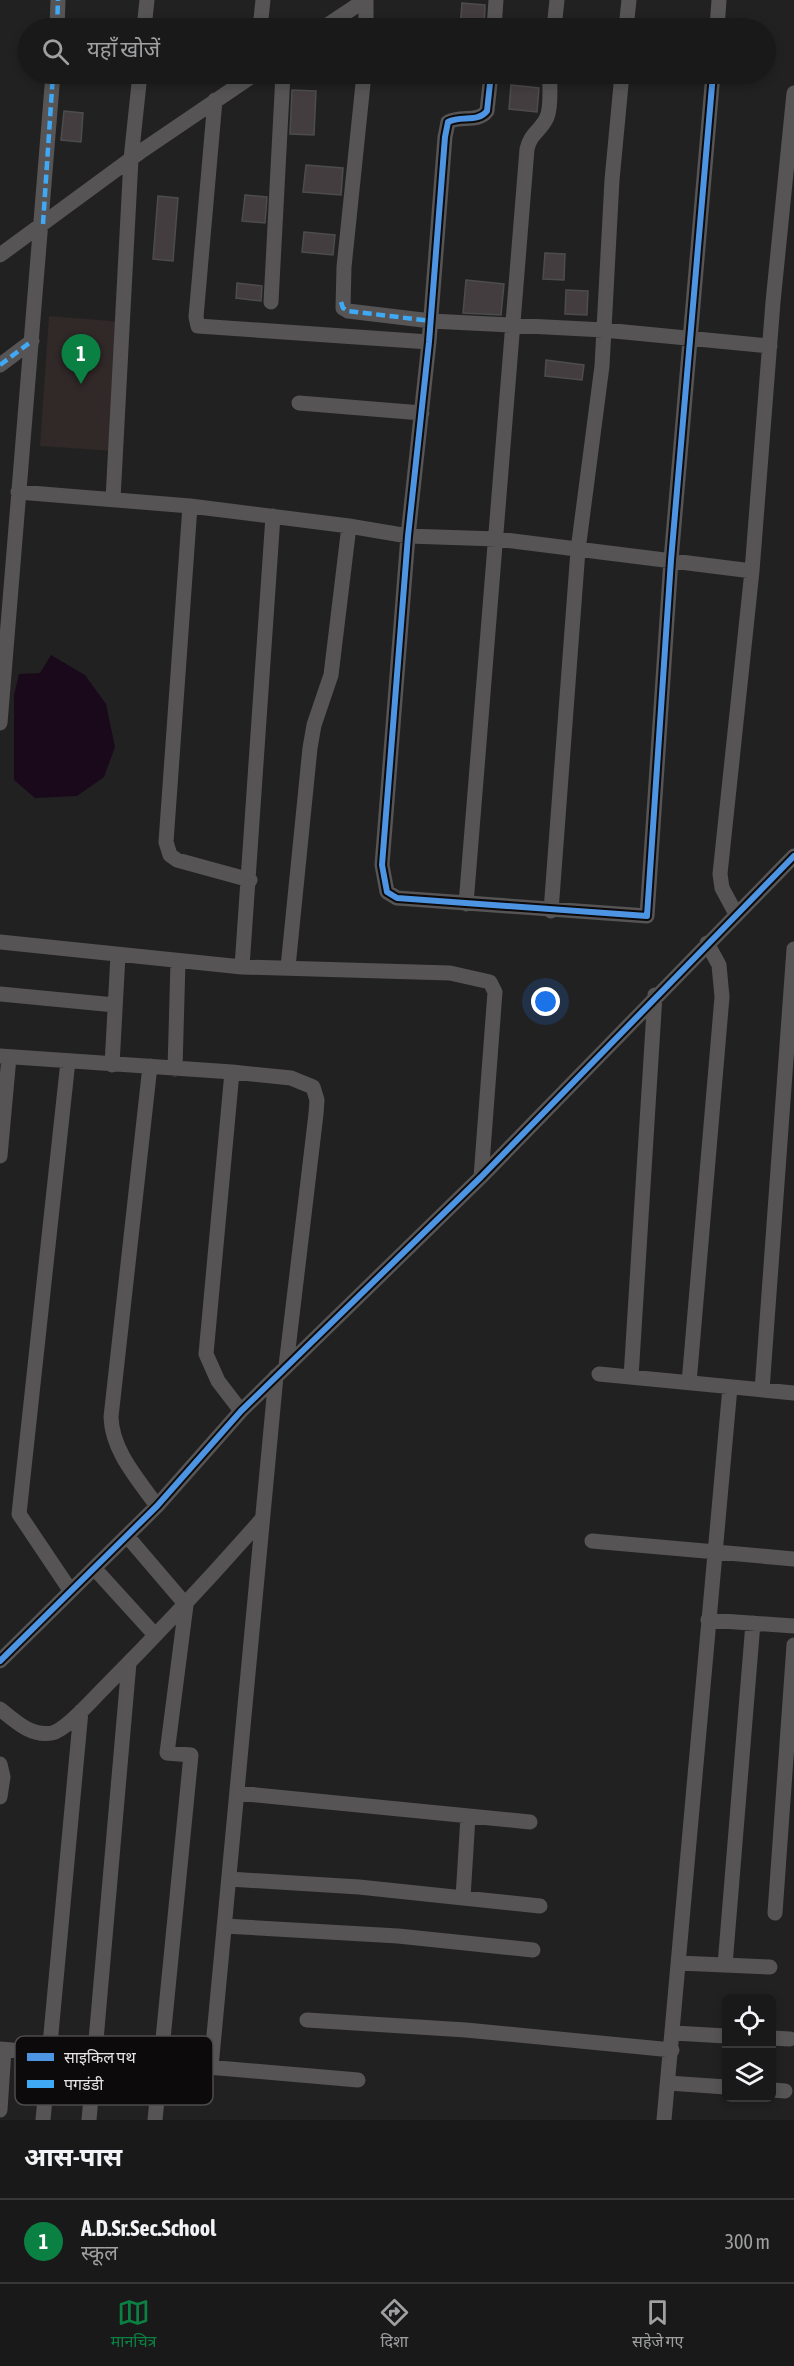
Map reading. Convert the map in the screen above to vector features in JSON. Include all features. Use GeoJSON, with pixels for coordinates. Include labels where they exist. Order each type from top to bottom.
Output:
{"type":"FeatureCollection","features":[{"type":"Feature","properties":{"kind":"street"},"geometry":{"type":"LineString","coordinates":[[57,18],[58,0]]}},
{"type":"Feature","properties":{"kind":"street"},"geometry":{"type":"LineString","coordinates":[[145,18],[147,0]]}},
{"type":"Feature","properties":{"kind":"street"},"geometry":{"type":"LineString","coordinates":[[261,18],[263,0]]}},
{"type":"Feature","properties":{"kind":"street"},"geometry":{"type":"LineString","coordinates":[[338,18],[366,0]]}},
{"type":"Feature","properties":{"kind":"street"},"geometry":{"type":"LineString","coordinates":[[366,0],[366,18]]}},
{"type":"Feature","properties":{"kind":"street"},"geometry":{"type":"LineString","coordinates":[[495,18],[496,0]]}},
{"type":"Feature","properties":{"kind":"street"},"geometry":{"type":"LineString","coordinates":[[555,18],[557,0]]}},
{"type":"Feature","properties":{"kind":"street"},"geometry":{"type":"LineString","coordinates":[[627,18],[629,0]]}},
{"type":"Feature","properties":{"kind":"street"},"geometry":{"type":"LineString","coordinates":[[718,18],[720,0]]}},
{"type":"Feature","properties":{"kind":"street"},"geometry":{"type":"LineString","coordinates":[[0,723],[18,492],[43,224],[52,84]]}},
{"type":"Feature","properties":{"kind":"street"},"geometry":{"type":"LineString","coordinates":[[113,499],[130,159],[139,84]]}},
{"type":"Feature","properties":{"kind":"street"},"geometry":{"type":"LineString","coordinates":[[0,255],[130,159],[240,84]]}},
{"type":"Feature","properties":{"kind":"street"},"geometry":{"type":"LineString","coordinates":[[271,302],[282,84]]}},
{"type":"Feature","properties":{"kind":"street"},"geometry":{"type":"LineString","coordinates":[[363,84],[344,267],[343,308],[348,311],[431,321],[604,330],[770,346]]}},
{"type":"Feature","properties":{"kind":"street"},"geometry":{"type":"LineString","coordinates":[[490,84],[489,105],[483,116],[454,119],[447,128],[429,342],[408,536],[382,865],[384,880],[387,892],[397,898],[551,911],[647,916],[670,560],[712,84]]}},
{"type":"Feature","properties":{"kind":"street"},"geometry":{"type":"LineString","coordinates":[[466,904],[527,149],[532,134],[546,119],[549,84]]}},
{"type":"Feature","properties":{"kind":"street"},"geometry":{"type":"LineString","coordinates":[[551,911],[578,550],[602,366],[612,180],[621,84]]}},
{"type":"Feature","properties":{"kind":"street"},"geometry":{"type":"LineString","coordinates":[[736,914],[722,888],[720,874],[752,571],[794,93]]}},
{"type":"Feature","properties":{"kind":"street"},"geometry":{"type":"LineString","coordinates":[[215,100],[196,317],[198,326],[429,342]]}},
{"type":"Feature","properties":{"kind":"street"},"geometry":{"type":"LineString","coordinates":[[0,365],[32,341]]}},
{"type":"Feature","properties":{"kind":"street"},"geometry":{"type":"LineString","coordinates":[[299,403],[422,413]]}},
{"type":"Feature","properties":{"kind":"street"},"geometry":{"type":"LineString","coordinates":[[18,492],[190,506],[349,526],[408,536],[497,539],[752,571]]}},
{"type":"Feature","properties":{"kind":"street"},"geometry":{"type":"LineString","coordinates":[[190,506],[166,842],[170,855],[177,860],[250,880]]}},
{"type":"Feature","properties":{"kind":"street"},"geometry":{"type":"LineString","coordinates":[[242,967],[250,880],[273,516]]}},
{"type":"Feature","properties":{"kind":"street"},"geometry":{"type":"LineString","coordinates":[[288,967],[310,748],[314,725],[331,675],[349,526]]}},
{"type":"Feature","properties":{"kind":"street"},"geometry":{"type":"LineString","coordinates":[[0,1661],[157,1506],[241,1411],[481,1177],[655,995],[794,856]]}},
{"type":"Feature","properties":{"kind":"street"},"geometry":{"type":"LineString","coordinates":[[0,942],[242,967],[450,974],[490,982],[495,992],[481,1177]]}},
{"type":"Feature","properties":{"kind":"street"},"geometry":{"type":"LineString","coordinates":[[689,1383],[722,997],[719,964],[707,943]]}},
{"type":"Feature","properties":{"kind":"street"},"geometry":{"type":"LineString","coordinates":[[762,1390],[794,949]]}},
{"type":"Feature","properties":{"kind":"street"},"geometry":{"type":"LineString","coordinates":[[112,1065],[118,955]]}},
{"type":"Feature","properties":{"kind":"street"},"geometry":{"type":"LineString","coordinates":[[175,1069],[178,961]]}},
{"type":"Feature","properties":{"kind":"street"},"geometry":{"type":"LineString","coordinates":[[0,994],[116,1005]]}},
{"type":"Feature","properties":{"kind":"street"},"geometry":{"type":"LineString","coordinates":[[631,1377],[655,995]]}},
{"type":"Feature","properties":{"kind":"street"},"geometry":{"type":"LineString","coordinates":[[0,1156],[4,1056],[232,1072],[302,1082],[313,1087],[317,1100],[262,1519],[213,2045]]}},
{"type":"Feature","properties":{"kind":"street"},"geometry":{"type":"LineString","coordinates":[[68,1061],[19,1514],[70,1590]]}},
{"type":"Feature","properties":{"kind":"street"},"geometry":{"type":"LineString","coordinates":[[150,1066],[111,1417],[112,1433],[122,1456],[157,1506]]}},
{"type":"Feature","properties":{"kind":"street"},"geometry":{"type":"LineString","coordinates":[[232,1072],[206,1354],[218,1381],[241,1411]]}},
{"type":"Feature","properties":{"kind":"street"},"geometry":{"type":"LineString","coordinates":[[599,1374],[794,1393]]}},
{"type":"Feature","properties":{"kind":"street"},"geometry":{"type":"LineString","coordinates":[[664,2120],[674,2033],[730,1387]]}},
{"type":"Feature","properties":{"kind":"street"},"geometry":{"type":"LineString","coordinates":[[0,1709],[26,1729],[42,1734],[55,1732],[81,1711],[129,1664],[186,1605],[262,1519]]}},
{"type":"Feature","properties":{"kind":"street"},"geometry":{"type":"LineString","coordinates":[[127,1536],[186,1605],[166,1753],[191,1755],[162,2036]]}},
{"type":"Feature","properties":{"kind":"street"},"geometry":{"type":"LineString","coordinates":[[592,1541],[794,1558]]}},
{"type":"Feature","properties":{"kind":"street"},"geometry":{"type":"LineString","coordinates":[[95,1569],[155,1635]]}},
{"type":"Feature","properties":{"kind":"street"},"geometry":{"type":"LineString","coordinates":[[708,1620],[794,1626]]}},
{"type":"Feature","properties":{"kind":"street"},"geometry":{"type":"LineString","coordinates":[[725,1965],[753,1623]]}},
{"type":"Feature","properties":{"kind":"street"},"geometry":{"type":"LineString","coordinates":[[775,1913],[794,1645]]}},
{"type":"Feature","properties":{"kind":"street"},"geometry":{"type":"LineString","coordinates":[[95,2036],[129,1664]]}},
{"type":"Feature","properties":{"kind":"street"},"geometry":{"type":"LineString","coordinates":[[51,2036],[81,1711]]}},
{"type":"Feature","properties":{"kind":"street"},"geometry":{"type":"LineString","coordinates":[[0,1764],[3,1777],[0,1797]]}},
{"type":"Feature","properties":{"kind":"street"},"geometry":{"type":"LineString","coordinates":[[237,1793],[530,1822]]}},
{"type":"Feature","properties":{"kind":"street"},"geometry":{"type":"LineString","coordinates":[[464,1898],[468,1816]]}},
{"type":"Feature","properties":{"kind":"street"},"geometry":{"type":"LineString","coordinates":[[229,1879],[540,1905]]}},
{"type":"Feature","properties":{"kind":"street"},"geometry":{"type":"LineString","coordinates":[[224,1926],[398,1936],[533,1950]]}},
{"type":"Feature","properties":{"kind":"street"},"geometry":{"type":"LineString","coordinates":[[679,1963],[770,1967]]}},
{"type":"Feature","properties":{"kind":"street"},"geometry":{"type":"LineString","coordinates":[[307,2020],[466,2030],[672,2050]]}},
{"type":"Feature","properties":{"kind":"street"},"geometry":{"type":"LineString","coordinates":[[674,2033],[722,2036]]}},
{"type":"Feature","properties":{"kind":"street"},"geometry":{"type":"LineString","coordinates":[[776,2038],[790,2039]]}},
{"type":"Feature","properties":{"kind":"street"},"geometry":{"type":"LineString","coordinates":[[0,2110],[2,2050]]}},
{"type":"Feature","properties":{"kind":"street"},"geometry":{"type":"LineString","coordinates":[[213,2067],[358,2080]]}},
{"type":"Feature","properties":{"kind":"street"},"geometry":{"type":"LineString","coordinates":[[668,2083],[722,2087]]}},
{"type":"Feature","properties":{"kind":"street"},"geometry":{"type":"LineString","coordinates":[[43,2120],[44,2105]]}},
{"type":"Feature","properties":{"kind":"street"},"geometry":{"type":"LineString","coordinates":[[88,2120],[89,2105]]}},
{"type":"Feature","properties":{"kind":"street"},"geometry":{"type":"LineString","coordinates":[[155,2120],[156,2105]]}},
{"type":"Feature","properties":{"kind":"shaded area"},"geometry":{"type":"Polygon","coordinates":[[[49,316],[123,322],[114,451],[40,446],[49,316]]]}},
{"type":"Feature","properties":{"kind":"shaded area"},"geometry":{"type":"Polygon","coordinates":[[[51,655],[85,675],[106,704],[115,747],[104,777],[77,796],[35,798],[14,780],[14,695],[19,674],[40,673],[51,655]]]}},
{"type":"Feature","properties":{"kind":"building"},"geometry":{"type":"Polygon","coordinates":[[[462,3],[485,5],[484,18],[461,18],[462,3]]]}},
{"type":"Feature","properties":{"kind":"building"},"geometry":{"type":"Polygon","coordinates":[[[511,85],[539,88],[537,112],[509,109],[511,85]]]}},
{"type":"Feature","properties":{"kind":"building"},"geometry":{"type":"Polygon","coordinates":[[[292,90],[316,91],[314,135],[290,134],[292,90]]]}},
{"type":"Feature","properties":{"kind":"building"},"geometry":{"type":"Polygon","coordinates":[[[64,111],[83,113],[81,142],[61,140],[64,111]]]}},
{"type":"Feature","properties":{"kind":"building"},"geometry":{"type":"Polygon","coordinates":[[[306,165],[343,168],[341,195],[303,192],[306,165]]]}},
{"type":"Feature","properties":{"kind":"building"},"geometry":{"type":"Polygon","coordinates":[[[245,195],[267,197],[265,223],[242,221],[245,195]]]}},
{"type":"Feature","properties":{"kind":"building"},"geometry":{"type":"Polygon","coordinates":[[[158,196],[178,198],[173,261],[153,259],[158,196]]]}},
{"type":"Feature","properties":{"kind":"building"},"geometry":{"type":"Polygon","coordinates":[[[304,232],[335,235],[333,255],[302,252],[304,232]]]}},
{"type":"Feature","properties":{"kind":"building"},"geometry":{"type":"Polygon","coordinates":[[[545,253],[565,254],[564,280],[543,279],[545,253]]]}},
{"type":"Feature","properties":{"kind":"building"},"geometry":{"type":"Polygon","coordinates":[[[466,280],[504,284],[501,315],[463,313],[466,280]]]}},
{"type":"Feature","properties":{"kind":"building"},"geometry":{"type":"Polygon","coordinates":[[[237,283],[262,286],[261,301],[236,298],[237,283]]]}},
{"type":"Feature","properties":{"kind":"building"},"geometry":{"type":"Polygon","coordinates":[[[566,290],[588,291],[587,315],[565,314],[566,290]]]}},
{"type":"Feature","properties":{"kind":"building"},"geometry":{"type":"Polygon","coordinates":[[[546,360],[584,365],[582,380],[545,376],[546,360]]]}},
{"type":"Feature","properties":{"kind":"marked path"},"geometry":{"type":"LineString","coordinates":[[57,18],[58,0]]}},
{"type":"Feature","properties":{"kind":"marked path"},"geometry":{"type":"LineString","coordinates":[[43,224],[52,84]]}},
{"type":"Feature","properties":{"kind":"marked path"},"geometry":{"type":"LineString","coordinates":[[341,302],[343,308],[348,311],[431,321]]}},
{"type":"Feature","properties":{"kind":"marked path"},"geometry":{"type":"LineString","coordinates":[[0,365],[32,341]]}},
{"type":"Feature","properties":{"kind":"cycle path"},"geometry":{"type":"LineString","coordinates":[[490,84],[487,111],[479,117],[448,122],[445,137],[429,342],[408,536],[382,865],[387,892],[397,898],[647,916],[671,560],[712,84]]}},
{"type":"Feature","properties":{"kind":"cycle path"},"geometry":{"type":"LineString","coordinates":[[0,1661],[157,1506],[241,1411],[481,1177],[794,856]]}},
{"type":"Feature","properties":{"kind":"place","name":"A.D.Sr.Sec.School"},"geometry":{"type":"Point","coordinates":[81,384]}}]}
